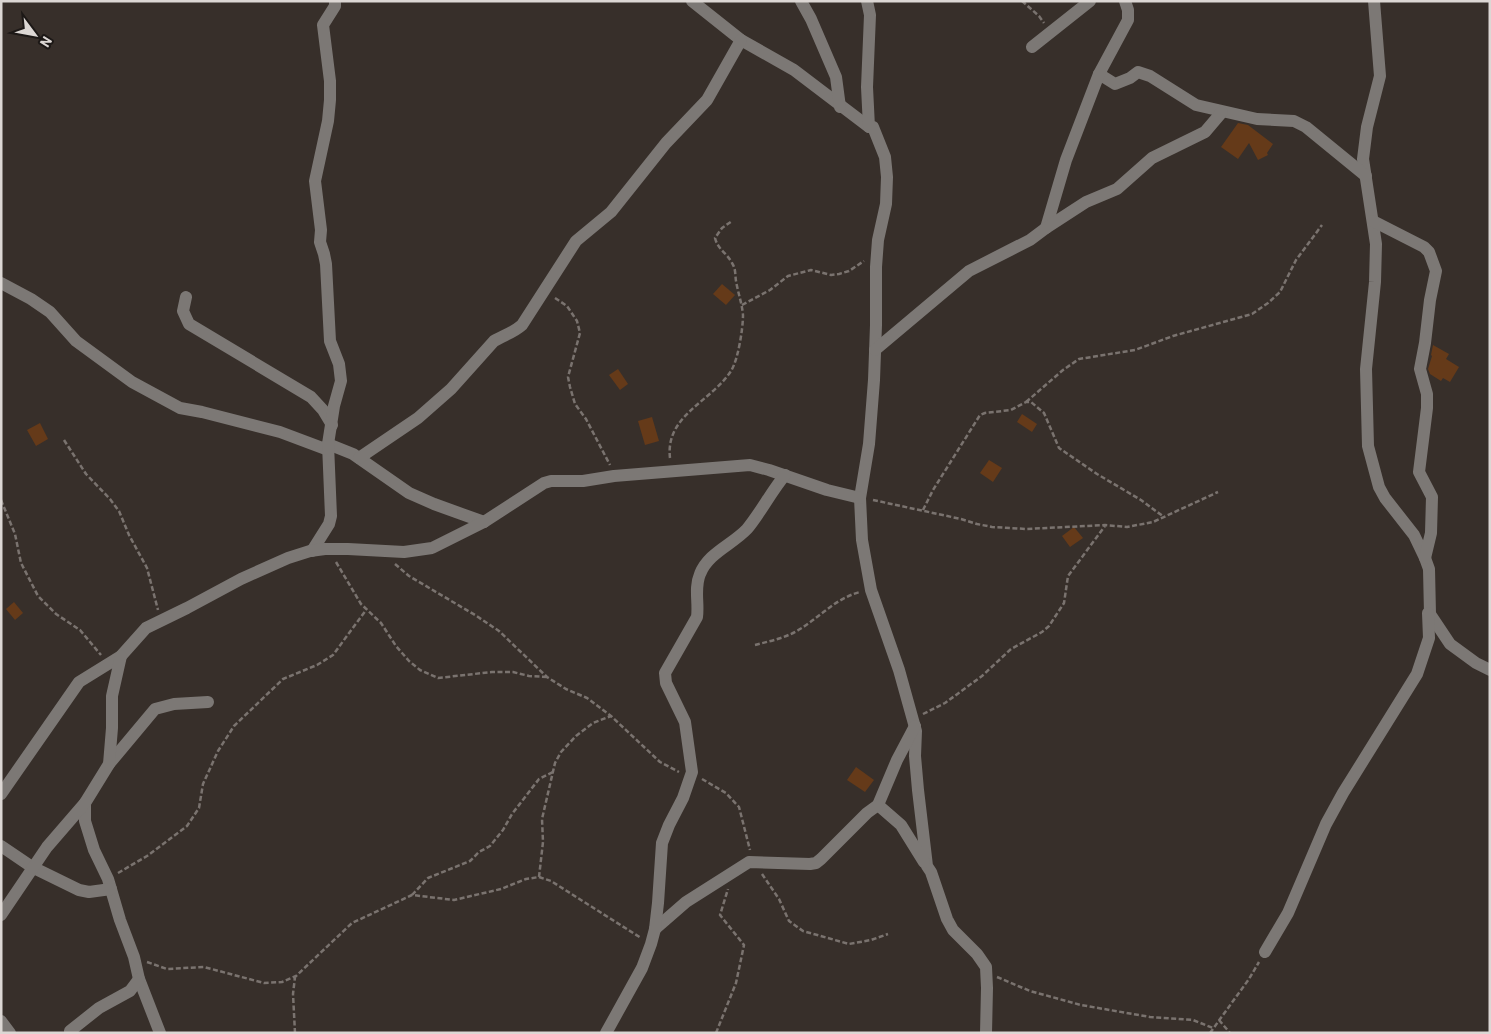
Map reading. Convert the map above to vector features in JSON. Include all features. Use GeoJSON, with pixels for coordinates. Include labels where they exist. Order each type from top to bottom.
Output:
{"type":"FeatureCollection","features":[{"type":"Feature","properties":{"kind":"street"},"geometry":{"type":"LineString","coordinates":[[312,551],[329,524],[331,516],[328,447],[334,406],[341,380],[339,364],[330,341],[326,264],[320,242],[321,230],[315,181],[328,121],[330,100],[330,81],[323,25],[335,1]]}},
{"type":"Feature","properties":{"kind":"street"},"geometry":{"type":"LineString","coordinates":[[692,1],[741,40],[794,70],[869,128],[873,126],[885,157],[887,176],[886,204],[876,267],[875,350],[868,444],[860,498],[862,540],[871,590],[899,670],[914,723],[920,823],[927,866]]}},
{"type":"Feature","properties":{"kind":"street"},"geometry":{"type":"LineString","coordinates":[[801,1],[836,76],[840,107]]}},
{"type":"Feature","properties":{"kind":"street"},"geometry":{"type":"LineString","coordinates":[[866,1],[870,14],[867,87],[869,128]]}},
{"type":"Feature","properties":{"kind":"street"},"geometry":{"type":"LineString","coordinates":[[1032,47],[1090,1]]}},
{"type":"Feature","properties":{"kind":"street"},"geometry":{"type":"LineString","coordinates":[[1046,228],[1066,160],[1099,74],[1128,20],[1128,10],[1125,1]]}},
{"type":"Feature","properties":{"kind":"street"},"geometry":{"type":"LineString","coordinates":[[1374,1],[1380,76],[1364,144],[1363,158],[1373,221],[1376,261],[1366,369],[1368,446],[1379,487],[1385,498],[1414,535],[1425,558],[1429,569],[1430,614],[1450,644],[1476,663],[1490,670]]}},
{"type":"Feature","properties":{"kind":"street"},"geometry":{"type":"LineString","coordinates":[[358,458],[418,418],[451,389],[494,341],[514,333],[522,325],[576,241],[611,212],[666,143],[707,100],[741,40]]}},
{"type":"Feature","properties":{"kind":"street"},"geometry":{"type":"LineString","coordinates":[[1099,74],[1115,84],[1130,78],[1138,72],[1150,76],[1196,105],[1257,119],[1294,122],[1306,127],[1366,176]]}},
{"type":"Feature","properties":{"kind":"street"},"geometry":{"type":"LineString","coordinates":[[875,350],[969,271],[1030,240],[1086,202],[1117,189],[1152,158],[1206,132],[1222,112]]}},
{"type":"Feature","properties":{"kind":"street"},"geometry":{"type":"LineString","coordinates":[[1373,221],[1424,247],[1429,252],[1436,271],[1420,369],[1427,394],[1428,408],[1419,472],[1432,497],[1431,533],[1425,558]]}},
{"type":"Feature","properties":{"kind":"street"},"geometry":{"type":"LineString","coordinates":[[1,283],[31,299],[50,312],[76,341],[132,382],[180,408],[280,432],[358,458],[409,493],[484,522]]}},
{"type":"Feature","properties":{"kind":"street"},"geometry":{"type":"LineString","coordinates":[[186,297],[183,311],[189,324],[305,392],[323,410],[332,425]]}},
{"type":"Feature","properties":{"kind":"street"},"geometry":{"type":"LineString","coordinates":[[1,794],[80,682],[121,656],[146,628],[240,579],[288,558],[326,549],[404,552],[432,548],[484,522],[551,480],[583,481],[614,476],[750,465],[828,490],[860,498]]}},
{"type":"Feature","properties":{"kind":"street"},"geometry":{"type":"LineString","coordinates":[[606,1033],[642,968],[651,944],[655,929],[661,876],[662,843],[692,775],[685,722],[666,682],[665,673],[697,617],[697,585],[700,574],[710,559],[737,538],[755,519],[774,488],[785,475]]}},
{"type":"Feature","properties":{"kind":"street"},"geometry":{"type":"LineString","coordinates":[[1265,952],[1288,913],[1326,824],[1343,793],[1417,674],[1428,638],[1428,609],[1430,600]]}},
{"type":"Feature","properties":{"kind":"street"},"geometry":{"type":"LineString","coordinates":[[109,764],[112,696],[121,656]]}},
{"type":"Feature","properties":{"kind":"street"},"geometry":{"type":"LineString","coordinates":[[1,915],[47,847],[85,803],[109,764],[155,709],[174,704],[208,702]]}},
{"type":"Feature","properties":{"kind":"street"},"geometry":{"type":"LineString","coordinates":[[655,929],[686,902],[749,862],[816,863],[867,813],[878,805],[914,723]]}},
{"type":"Feature","properties":{"kind":"street"},"geometry":{"type":"LineString","coordinates":[[85,803],[85,822],[94,850],[109,884],[134,957],[139,979],[160,1033]]}},
{"type":"Feature","properties":{"kind":"street"},"geometry":{"type":"LineString","coordinates":[[878,805],[901,825],[927,866],[939,892],[949,925],[977,954],[986,967],[986,1033]]}},
{"type":"Feature","properties":{"kind":"street"},"geometry":{"type":"LineString","coordinates":[[1,846],[32,867],[79,890],[90,892],[109,884]]}},
{"type":"Feature","properties":{"kind":"street"},"geometry":{"type":"LineString","coordinates":[[70,1030],[98,1008],[130,991],[139,979]]}},
{"type":"Feature","properties":{"kind":"street"},"geometry":{"type":"LineString","coordinates":[[1,1021],[10,1033]]}},
{"type":"Feature","properties":{"kind":"path"},"geometry":{"type":"LineString","coordinates":[[1022,1],[1039,16],[1050,33]]}},
{"type":"Feature","properties":{"kind":"path"},"geometry":{"type":"LineString","coordinates":[[673,472],[670,442],[675,429],[682,418],[719,386],[732,370],[741,335],[742,305],[734,265],[719,248],[715,238],[722,228],[732,221]]}},
{"type":"Feature","properties":{"kind":"path"},"geometry":{"type":"LineString","coordinates":[[923,510],[980,415],[1011,410],[1026,402],[1062,370],[1079,359],[1135,350],[1173,336],[1252,314],[1268,304],[1280,292],[1296,260],[1322,225]]}},
{"type":"Feature","properties":{"kind":"path"},"geometry":{"type":"LineString","coordinates":[[742,305],[770,290],[788,276],[811,270],[831,275],[849,271],[871,256],[878,247]]}},
{"type":"Feature","properties":{"kind":"path"},"geometry":{"type":"LineString","coordinates":[[543,290],[567,306],[577,321],[580,332],[568,377],[570,387],[576,404],[586,418],[614,476]]}},
{"type":"Feature","properties":{"kind":"path"},"geometry":{"type":"LineString","coordinates":[[1026,402],[1031,402],[1044,413],[1059,448],[1097,474],[1141,500],[1164,517]]}},
{"type":"Feature","properties":{"kind":"path"},"geometry":{"type":"LineString","coordinates":[[64,440],[86,474],[119,511],[129,536],[148,568],[162,621]]}},
{"type":"Feature","properties":{"kind":"path"},"geometry":{"type":"LineString","coordinates":[[860,498],[923,510],[992,527],[1026,529],[1105,525],[1127,527],[1153,522],[1218,492]]}},
{"type":"Feature","properties":{"kind":"path"},"geometry":{"type":"LineString","coordinates":[[1,500],[15,534],[21,563],[38,596],[56,614],[80,630],[110,664]]}},
{"type":"Feature","properties":{"kind":"path"},"geometry":{"type":"LineString","coordinates":[[914,723],[982,676],[1011,649],[1042,632],[1049,626],[1064,604],[1068,576],[1105,525]]}},
{"type":"Feature","properties":{"kind":"path"},"geometry":{"type":"LineString","coordinates":[[326,549],[361,604],[381,623],[396,646],[420,670],[438,678],[492,672],[513,672],[529,676],[547,677]]}},
{"type":"Feature","properties":{"kind":"path"},"geometry":{"type":"LineString","coordinates":[[384,552],[409,576],[476,615],[499,631],[547,677],[566,689],[587,698],[611,716],[660,762],[692,775],[726,793],[739,807],[753,862],[779,899],[788,922],[803,931],[849,944],[871,940],[888,934]]}},
{"type":"Feature","properties":{"kind":"path"},"geometry":{"type":"LineString","coordinates":[[755,645],[791,634],[809,623],[840,599],[871,590]]}},
{"type":"Feature","properties":{"kind":"path"},"geometry":{"type":"LineString","coordinates":[[109,884],[187,826],[199,808],[204,784],[218,751],[234,726],[283,679],[317,665],[333,654],[366,610]]}},
{"type":"Feature","properties":{"kind":"path"},"geometry":{"type":"LineString","coordinates":[[539,878],[543,842],[542,819],[555,763],[561,752],[576,736],[593,723],[611,716]]}},
{"type":"Feature","properties":{"kind":"path"},"geometry":{"type":"LineString","coordinates":[[134,957],[168,969],[204,968],[264,983],[282,982],[296,976],[352,923],[412,895],[428,878],[470,860],[490,846],[504,830],[512,814],[539,779],[553,772]]}},
{"type":"Feature","properties":{"kind":"path"},"geometry":{"type":"LineString","coordinates":[[716,1033],[736,983],[744,945],[720,915],[732,873]]}},
{"type":"Feature","properties":{"kind":"path"},"geometry":{"type":"LineString","coordinates":[[412,895],[454,900],[501,889],[526,879],[539,878],[551,881],[651,944]]}},
{"type":"Feature","properties":{"kind":"path"},"geometry":{"type":"LineString","coordinates":[[1210,1033],[1249,979],[1265,952]]}},
{"type":"Feature","properties":{"kind":"path"},"geometry":{"type":"LineString","coordinates":[[987,972],[1030,991],[1081,1005],[1150,1017],[1193,1020],[1214,1028]]}},
{"type":"Feature","properties":{"kind":"path"},"geometry":{"type":"LineString","coordinates":[[295,1033],[293,994],[296,976]]}},
{"type":"Feature","properties":{"kind":"path"},"geometry":{"type":"LineString","coordinates":[[1219,1020],[1230,1033]]}},
{"type":"Feature","properties":{"kind":"building"},"geometry":{"type":"Polygon","coordinates":[[[1238,123],[1248,125],[1273,144],[1267,153],[1268,155],[1258,160],[1249,143],[1238,159],[1221,147],[1238,123]]]}},
{"type":"Feature","properties":{"kind":"building"},"geometry":{"type":"Polygon","coordinates":[[[722,284],[735,295],[726,305],[713,294],[722,284]]]}},
{"type":"Feature","properties":{"kind":"building"},"geometry":{"type":"Polygon","coordinates":[[[1433,345],[1449,354],[1446,359],[1459,367],[1450,382],[1443,378],[1441,381],[1430,374],[1428,369],[1433,345]]]}},
{"type":"Feature","properties":{"kind":"building"},"geometry":{"type":"Polygon","coordinates":[[[618,369],[628,384],[620,390],[609,375],[618,369]]]}},
{"type":"Feature","properties":{"kind":"building"},"geometry":{"type":"Polygon","coordinates":[[[1022,414],[1037,424],[1032,432],[1017,422],[1022,414]]]}},
{"type":"Feature","properties":{"kind":"building"},"geometry":{"type":"Polygon","coordinates":[[[652,417],[659,441],[645,445],[638,421],[652,417]]]}},
{"type":"Feature","properties":{"kind":"building"},"geometry":{"type":"Polygon","coordinates":[[[40,423],[48,439],[36,446],[27,430],[40,423]]]}},
{"type":"Feature","properties":{"kind":"building"},"geometry":{"type":"Polygon","coordinates":[[[989,460],[1002,468],[993,482],[980,473],[989,460]]]}},
{"type":"Feature","properties":{"kind":"building"},"geometry":{"type":"Polygon","coordinates":[[[1074,527],[1083,538],[1070,547],[1062,536],[1074,527]]]}},
{"type":"Feature","properties":{"kind":"building"},"geometry":{"type":"Polygon","coordinates":[[[14,602],[23,613],[15,620],[6,609],[14,602]]]}},
{"type":"Feature","properties":{"kind":"building"},"geometry":{"type":"Polygon","coordinates":[[[856,767],[874,780],[865,792],[847,780],[856,767]]]}}]}
